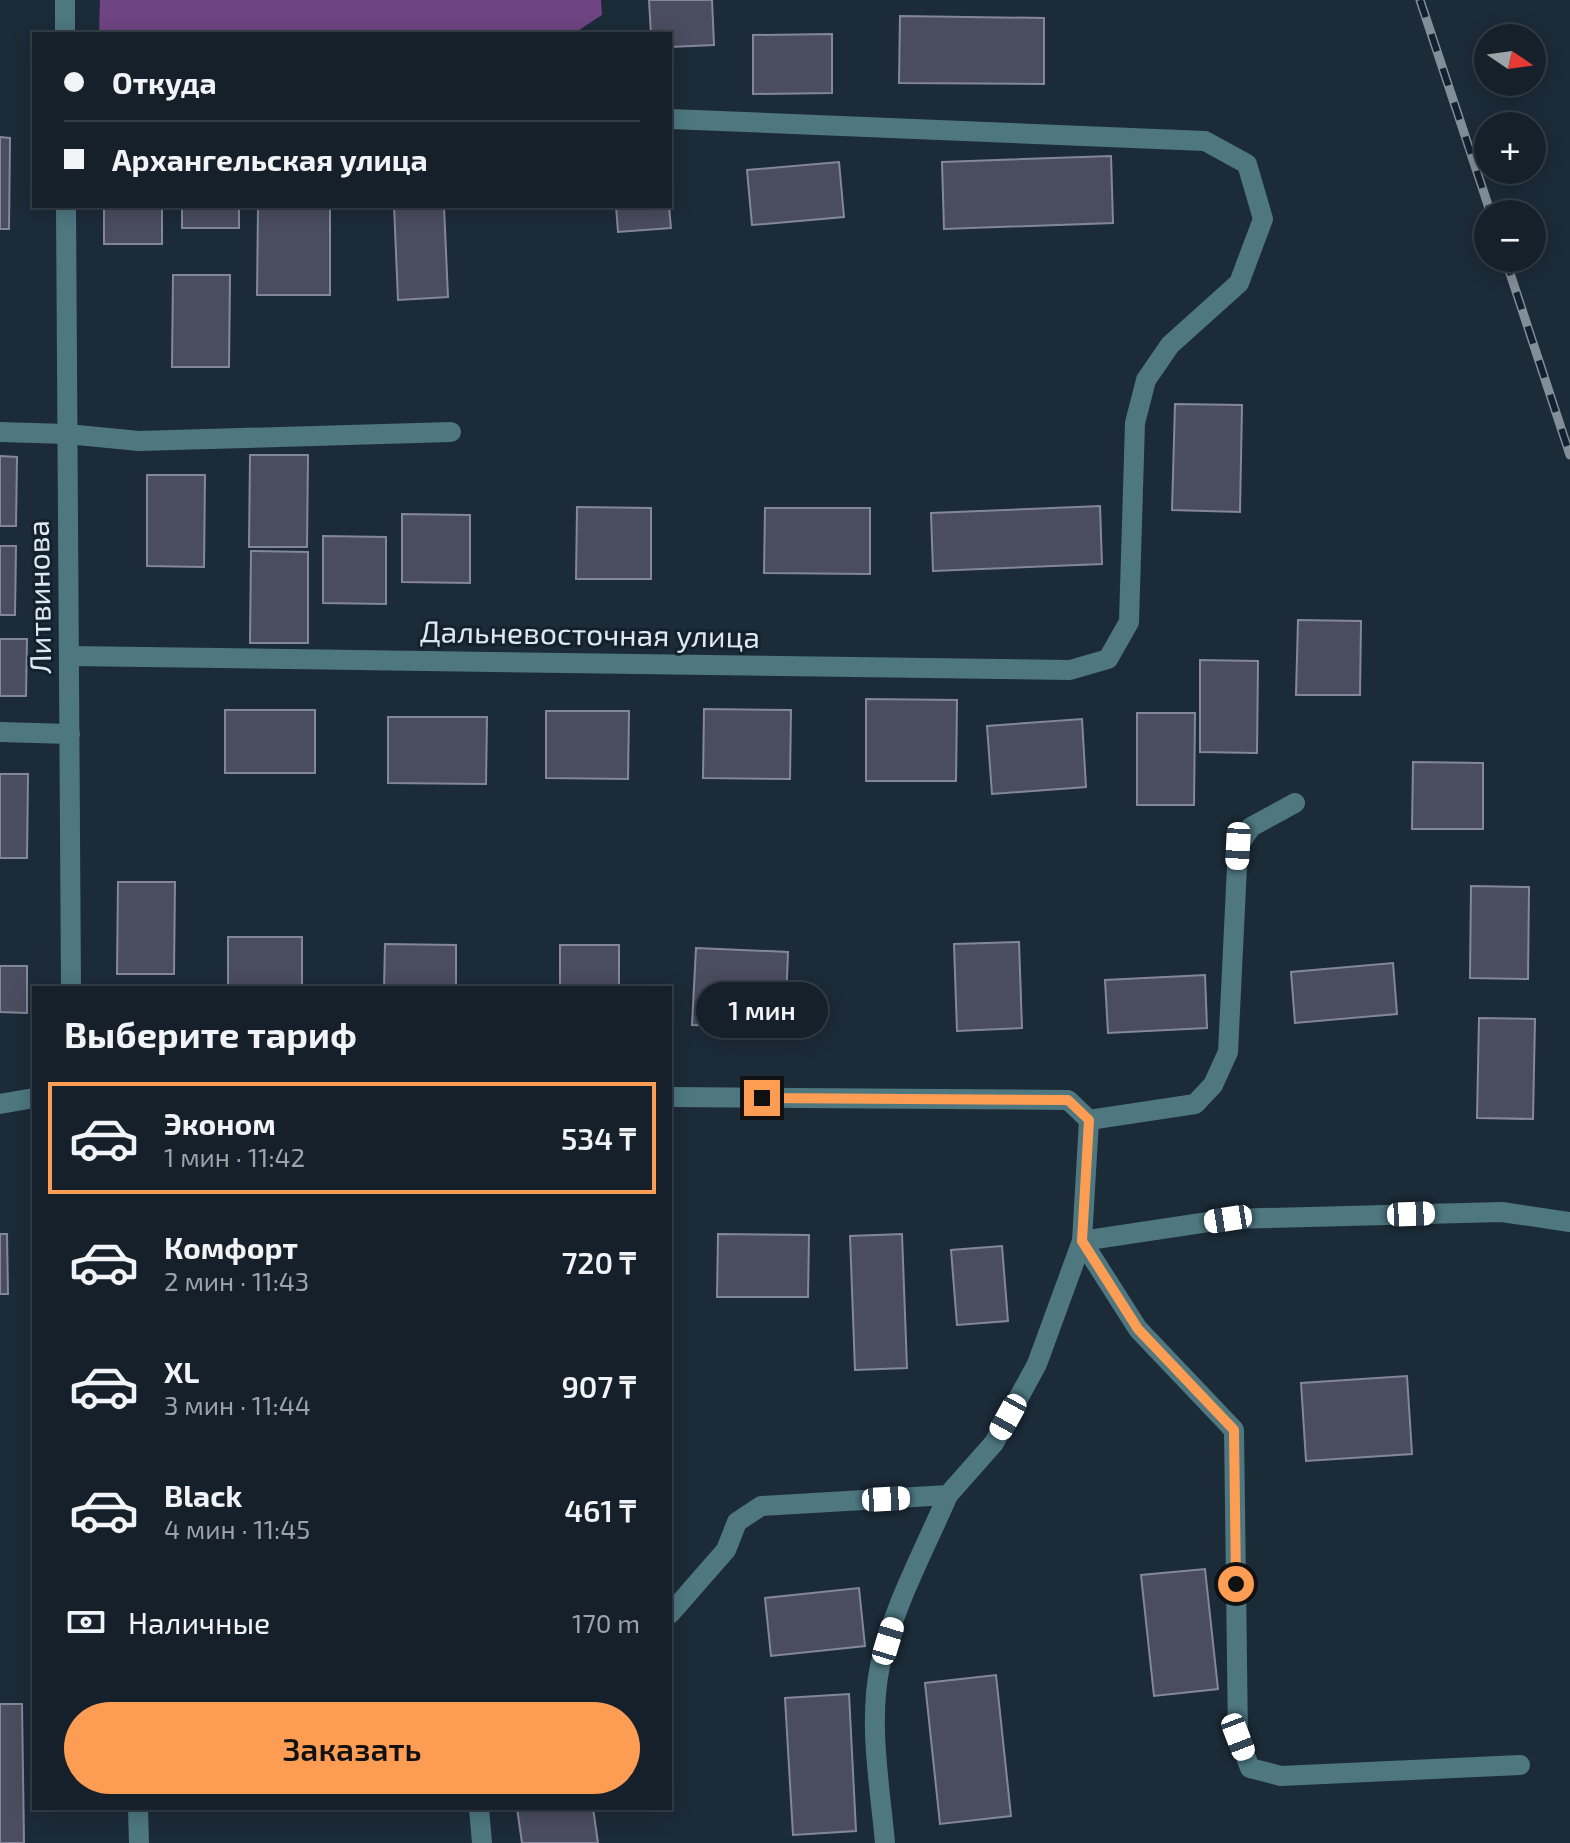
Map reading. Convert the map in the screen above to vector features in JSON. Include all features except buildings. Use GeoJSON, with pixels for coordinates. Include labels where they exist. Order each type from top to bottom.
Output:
{"type":"FeatureCollection","features":[{"type":"Feature","properties":{"kind":"street"},"geometry":{"type":"LineString","coordinates":[[65,0],[65,32]]}},
{"type":"Feature","properties":{"kind":"street","name":"Дальневосточная улица"},"geometry":{"type":"LineString","coordinates":[[69,656],[1070,670],[1108,659],[1129,622],[1135,423],[1146,380],[1170,345],[1239,283],[1263,219],[1247,164],[1205,141],[672,119]]}},
{"type":"Feature","properties":{"kind":"street","name":"Литвинова"},"geometry":{"type":"LineString","coordinates":[[66,208],[71,986]]}},
{"type":"Feature","properties":{"kind":"street"},"geometry":{"type":"LineString","coordinates":[[0,432],[139,441],[451,432]]}},
{"type":"Feature","properties":{"kind":"street"},"geometry":{"type":"LineString","coordinates":[[0,732],[70,734]]}},
{"type":"Feature","properties":{"kind":"street"},"geometry":{"type":"LineString","coordinates":[[1089,1120],[1195,1104],[1213,1085],[1228,1052],[1238,846],[1251,827],[1295,803]]}},
{"type":"Feature","properties":{"kind":"street"},"geometry":{"type":"LineString","coordinates":[[672,1097],[1068,1100],[1089,1120],[1082,1241],[1037,1364],[994,1443],[948,1495],[896,1615],[880,1667],[875,1723],[885,1843]]}},
{"type":"Feature","properties":{"kind":"street"},"geometry":{"type":"LineString","coordinates":[[0,1104],[32,1098]]}},
{"type":"Feature","properties":{"kind":"street"},"geometry":{"type":"LineString","coordinates":[[1082,1241],[1228,1219],[1502,1212],[1570,1222]]}},
{"type":"Feature","properties":{"kind":"street"},"geometry":{"type":"LineString","coordinates":[[1082,1241],[1138,1329],[1234,1430],[1238,1737],[1250,1768],[1281,1776],[1520,1765]]}},
{"type":"Feature","properties":{"kind":"street"},"geometry":{"type":"LineString","coordinates":[[672,1612],[726,1550],[737,1522],[761,1506],[948,1495]]}},
{"type":"Feature","properties":{"kind":"street"},"geometry":{"type":"LineString","coordinates":[[138,1810],[139,1843]]}},
{"type":"Feature","properties":{"kind":"street"},"geometry":{"type":"LineString","coordinates":[[479,1810],[482,1843]]}},
{"type":"Feature","properties":{"kind":"shaded area"},"geometry":{"type":"Polygon","coordinates":[[[100,0],[601,0],[602,15],[576,32],[99,32],[100,0]]]}},
{"type":"Feature","properties":{"kind":"railway"},"geometry":{"type":"LineString","coordinates":[[1420,0],[1486,200]]}},
{"type":"Feature","properties":{"kind":"railway"},"geometry":{"type":"LineString","coordinates":[[1510,272],[1570,455]]}},
{"type":"Feature","properties":{"kind":"route"},"geometry":{"type":"LineString","coordinates":[[762,1098],[1068,1100],[1089,1120],[1082,1241],[1138,1329],[1234,1430],[1236,1584]]}}]}
